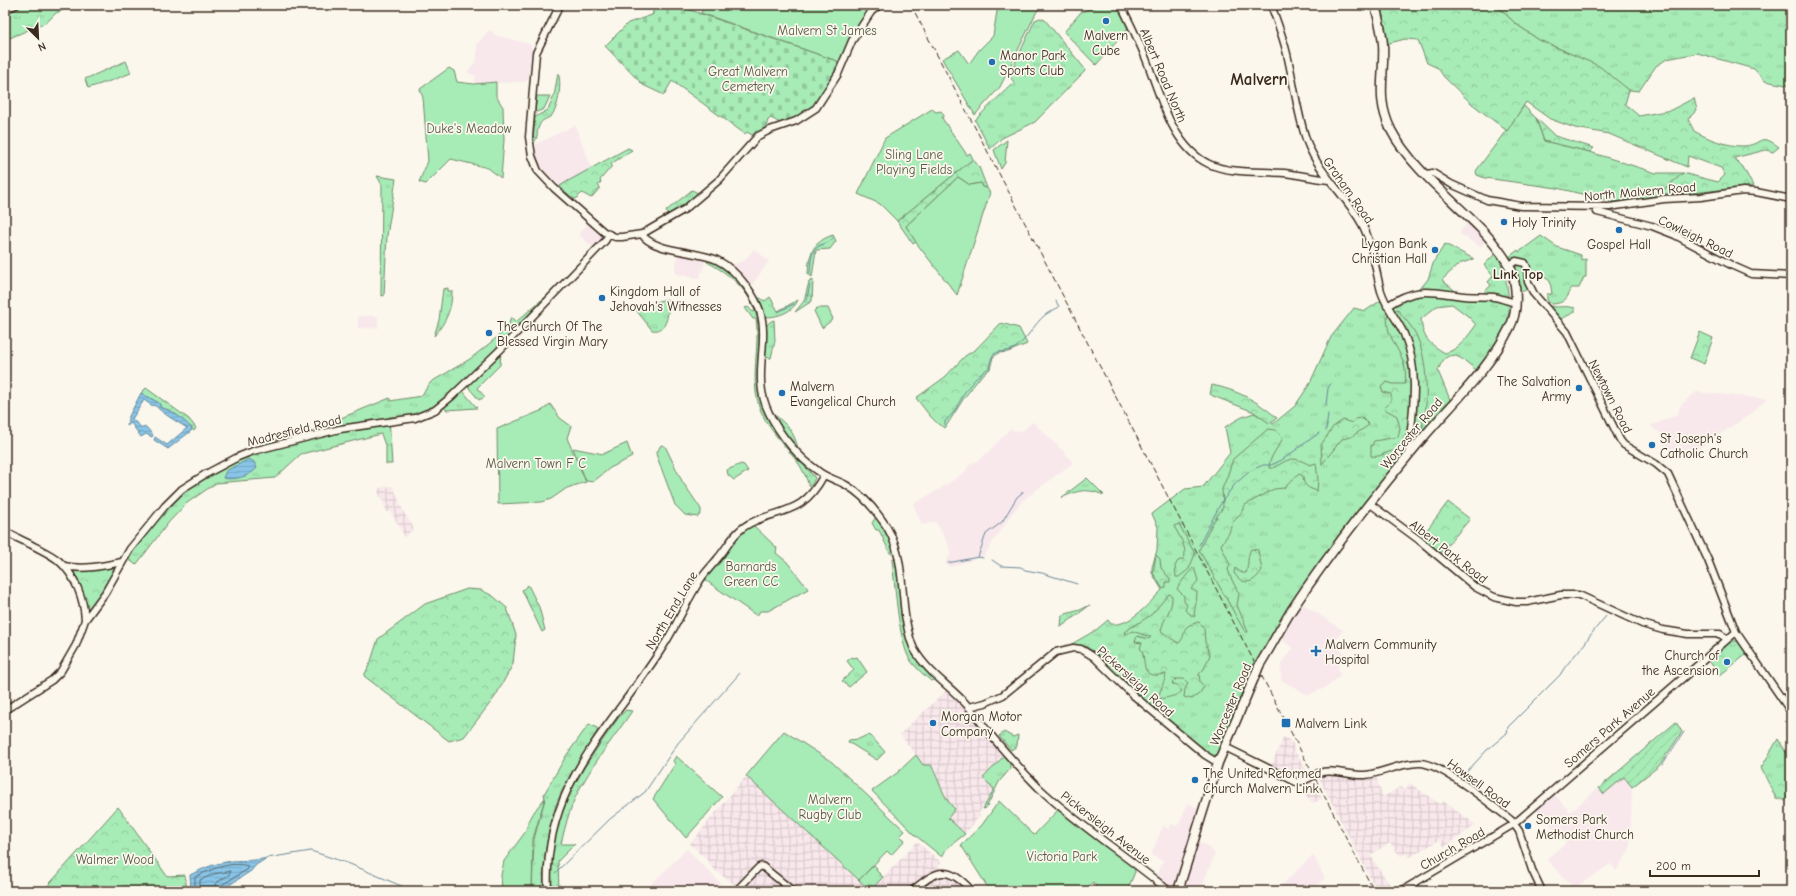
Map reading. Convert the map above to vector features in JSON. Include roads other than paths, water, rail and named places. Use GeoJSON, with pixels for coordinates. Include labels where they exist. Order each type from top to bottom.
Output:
{"type":"FeatureCollection","features":[{"type":"Feature","properties":{"kind":"highway","name":"Worcester Road"},"geometry":{"type":"LineString","coordinates":[[1178,891],[1218,763],[1258,669],[1280,630],[1306,589],[1369,503],[1467,387],[1499,345],[1511,325],[1515,302],[1515,284],[1508,265],[1486,235],[1404,150],[1391,130],[1385,115],[1381,91],[1383,43],[1374,5]]}},
{"type":"Feature","properties":{"kind":"street"},"geometry":{"type":"LineString","coordinates":[[5,9],[16,5]]}},
{"type":"Feature","properties":{"kind":"street"},"geometry":{"type":"LineString","coordinates":[[560,5],[536,53],[530,146],[535,168],[599,228],[609,234],[622,237],[642,234],[685,209],[719,180],[758,136],[796,121],[816,108],[838,74],[852,41],[871,12],[879,5]]}},
{"type":"Feature","properties":{"kind":"street","name":"Albert Road North"},"geometry":{"type":"LineString","coordinates":[[1121,5],[1144,54],[1168,115],[1178,135],[1197,157],[1209,164],[1230,169],[1285,173],[1329,180]]}},
{"type":"Feature","properties":{"kind":"street","name":"Graham Road"},"geometry":{"type":"LineString","coordinates":[[1271,5],[1282,34],[1307,142],[1315,159],[1329,180],[1348,203],[1362,224],[1372,253],[1381,292],[1387,306],[1403,333],[1410,353],[1414,376],[1408,456]]}},
{"type":"Feature","properties":{"kind":"street","name":"North Malvern Road"},"geometry":{"type":"LineString","coordinates":[[1426,174],[1433,173],[1466,192],[1487,200],[1501,203],[1551,207],[1624,206],[1659,199],[1743,191],[1791,199]]}},
{"type":"Feature","properties":{"kind":"street","name":"Cowleigh Road"},"geometry":{"type":"LineString","coordinates":[[1595,207],[1597,212],[1652,226],[1675,235],[1751,274],[1791,276]]}},
{"type":"Feature","properties":{"kind":"street","name":"Madresfield Road"},"geometry":{"type":"LineString","coordinates":[[5,710],[48,683],[61,670],[76,645],[85,620],[105,592],[122,562],[138,539],[173,497],[204,475],[238,456],[261,448],[340,429],[415,418],[435,410],[480,370],[546,304],[606,241],[609,234]]}},
{"type":"Feature","properties":{"kind":"street"},"geometry":{"type":"LineString","coordinates":[[642,234],[646,240],[660,246],[716,260],[729,267],[747,287],[760,312],[762,347],[760,379],[762,398],[765,405],[777,427],[808,463],[824,475],[847,485],[856,492],[883,521],[897,546],[907,626],[913,647],[922,662],[969,707]]}},
{"type":"Feature","properties":{"kind":"street","name":"Newtown Road"},"geometry":{"type":"LineString","coordinates":[[1508,265],[1516,261],[1525,263],[1527,267],[1528,282],[1534,294],[1567,332],[1620,440],[1624,445],[1656,464],[1668,474],[1708,560],[1736,632]]}},
{"type":"Feature","properties":{"kind":"street"},"geometry":{"type":"LineString","coordinates":[[1387,306],[1397,299],[1414,292],[1472,297],[1494,297],[1515,302]]}},
{"type":"Feature","properties":{"kind":"street","name":"North End Lane"},"geometry":{"type":"LineString","coordinates":[[548,891],[548,856],[552,831],[559,806],[575,774],[663,647],[700,580],[732,538],[744,527],[801,503],[813,491],[824,475]]}},
{"type":"Feature","properties":{"kind":"street","name":"Albert Park Road"},"geometry":{"type":"LineString","coordinates":[[1369,503],[1419,540],[1475,586],[1494,598],[1516,602],[1527,602],[1561,595],[1579,595],[1642,624],[1674,632],[1720,634],[1727,640]]}},
{"type":"Feature","properties":{"kind":"street"},"geometry":{"type":"LineString","coordinates":[[5,531],[47,554],[64,566],[78,588],[85,620]]}},
{"type":"Feature","properties":{"kind":"street"},"geometry":{"type":"LineString","coordinates":[[64,566],[81,568],[100,567],[122,562]]}},
{"type":"Feature","properties":{"kind":"street"},"geometry":{"type":"LineString","coordinates":[[1736,632],[1791,712]]}},
{"type":"Feature","properties":{"kind":"street","name":"Somers Park Avenue"},"geometry":{"type":"LineString","coordinates":[[1514,824],[1736,632]]}},
{"type":"Feature","properties":{"kind":"street","name":"Pickersleigh Road"},"geometry":{"type":"LineString","coordinates":[[969,707],[991,701],[1003,695],[1056,652],[1073,648],[1081,649],[1094,657],[1133,695],[1205,755],[1218,763]]}},
{"type":"Feature","properties":{"kind":"street","name":"Pickersleigh Avenue"},"geometry":{"type":"LineString","coordinates":[[969,707],[991,736],[1039,787],[1084,827],[1142,868],[1169,891]]}},
{"type":"Feature","properties":{"kind":"street","name":"Howsell Road"},"geometry":{"type":"LineString","coordinates":[[1225,747],[1296,782],[1303,781],[1319,773],[1331,772],[1353,776],[1364,775],[1420,762],[1429,764],[1438,767],[1514,824]]}},
{"type":"Feature","properties":{"kind":"street"},"geometry":{"type":"LineString","coordinates":[[1514,824],[1519,831],[1532,870],[1542,891]]}},
{"type":"Feature","properties":{"kind":"street","name":"Church Road"},"geometry":{"type":"LineString","coordinates":[[1401,891],[1514,824]]}},
{"type":"Feature","properties":{"kind":"street"},"geometry":{"type":"LineString","coordinates":[[736,891],[759,867],[762,866],[793,891]]}},
{"type":"Feature","properties":{"kind":"street"},"geometry":{"type":"LineString","coordinates":[[912,891],[930,876],[944,873],[955,875],[972,891]]}},
{"type":"Feature","properties":{"kind":"water"},"geometry":{"type":"Polygon","coordinates":[[[141,393],[159,403],[161,408],[166,409],[178,416],[192,428],[191,431],[168,449],[154,440],[155,437],[167,445],[187,428],[165,414],[156,406],[151,405],[144,400],[132,419],[142,428],[146,427],[153,435],[152,437],[146,434],[141,437],[131,423],[127,426],[128,418],[141,393]]]}},
{"type":"Feature","properties":{"kind":"water"},"geometry":{"type":"Polygon","coordinates":[[[249,459],[254,462],[257,468],[254,471],[237,478],[223,478],[226,471],[249,459]]]}},
{"type":"Feature","properties":{"kind":"water"},"geometry":{"type":"Polygon","coordinates":[[[267,858],[256,865],[251,871],[220,891],[191,891],[190,875],[203,869],[226,862],[267,858]]]}},
{"type":"Feature","properties":{"kind":"waterway"},"geometry":{"type":"LineString","coordinates":[[810,273],[812,254],[816,248],[833,238]]}},
{"type":"Feature","properties":{"kind":"waterway"},"geometry":{"type":"LineString","coordinates":[[806,302],[810,285]]}},
{"type":"Feature","properties":{"kind":"waterway"},"geometry":{"type":"LineString","coordinates":[[945,425],[945,421],[953,412],[968,388],[978,376],[989,368],[995,353],[1010,350],[1019,345],[1041,319],[1059,307],[1056,301]]}},
{"type":"Feature","properties":{"kind":"waterway"},"geometry":{"type":"LineString","coordinates":[[778,312],[794,304]]}},
{"type":"Feature","properties":{"kind":"waterway"},"geometry":{"type":"LineString","coordinates":[[1326,405],[1328,388],[1332,382]]}},
{"type":"Feature","properties":{"kind":"waterway"},"geometry":{"type":"LineString","coordinates":[[1326,431],[1328,414]]}},
{"type":"Feature","properties":{"kind":"waterway"},"geometry":{"type":"LineString","coordinates":[[1199,545],[1221,503],[1235,484],[1250,471],[1263,465],[1271,465],[1282,460],[1319,433]]}},
{"type":"Feature","properties":{"kind":"waterway"},"geometry":{"type":"LineString","coordinates":[[978,557],[986,534],[1002,522],[1017,497],[1023,492]]}},
{"type":"Feature","properties":{"kind":"waterway"},"geometry":{"type":"LineString","coordinates":[[948,563],[978,557],[983,558]]}},
{"type":"Feature","properties":{"kind":"waterway"},"geometry":{"type":"LineString","coordinates":[[992,560],[1001,566],[1021,567],[1025,570],[1042,573],[1077,584]]}},
{"type":"Feature","properties":{"kind":"waterway"},"geometry":{"type":"LineString","coordinates":[[1461,778],[1487,750],[1507,733],[1508,727],[1560,675],[1606,616]]}},
{"type":"Feature","properties":{"kind":"waterway"},"geometry":{"type":"LineString","coordinates":[[555,873],[610,819],[645,792],[678,743],[740,673]]}},
{"type":"Feature","properties":{"kind":"waterway"},"geometry":{"type":"LineString","coordinates":[[1662,765],[1684,732]]}},
{"type":"Feature","properties":{"kind":"waterway"},"geometry":{"type":"LineString","coordinates":[[267,858],[311,851],[350,864],[413,891]]}},
{"type":"Feature","properties":{"kind":"waterway"},"geometry":{"type":"LineString","coordinates":[[536,891],[542,885]]}},
{"type":"Feature","properties":{"kind":"railway"},"geometry":{"type":"LineString","coordinates":[[911,5],[1374,891]]}},
{"type":"Feature","properties":{"kind":"place","name":"Malvern Cube"},"geometry":{"type":"Point","coordinates":[1106,21]}},
{"type":"Feature","properties":{"kind":"place","name":"Manor Park Sports Club"},"geometry":{"type":"Point","coordinates":[992,62]}},
{"type":"Feature","properties":{"kind":"place","name":"Holy Trinity"},"geometry":{"type":"Point","coordinates":[1504,222]}},
{"type":"Feature","properties":{"kind":"place","name":"Gospel Hall"},"geometry":{"type":"Point","coordinates":[1619,230]}},
{"type":"Feature","properties":{"kind":"place","name":"Lygon Bank Christian Hall"},"geometry":{"type":"Point","coordinates":[1435,250]}},
{"type":"Feature","properties":{"kind":"place","name":"Kingdom Hall of Jehovah's Witnesses"},"geometry":{"type":"Point","coordinates":[602,298]}},
{"type":"Feature","properties":{"kind":"place","name":"The Church Of The Blessed Virgin Mary"},"geometry":{"type":"Point","coordinates":[489,333]}},
{"type":"Feature","properties":{"kind":"place","name":"The Salvation Army"},"geometry":{"type":"Point","coordinates":[1579,388]}},
{"type":"Feature","properties":{"kind":"place","name":"Malvern Evangelical Church"},"geometry":{"type":"Point","coordinates":[782,393]}},
{"type":"Feature","properties":{"kind":"place","name":"St Joseph's Catholic Church"},"geometry":{"type":"Point","coordinates":[1652,445]}},
{"type":"Feature","properties":{"kind":"place","name":"Malvern Community Hospital"},"geometry":{"type":"Point","coordinates":[1316,651]}},
{"type":"Feature","properties":{"kind":"place","name":"Church of the Ascension"},"geometry":{"type":"Point","coordinates":[1727,662]}},
{"type":"Feature","properties":{"kind":"place","name":"Morgan Motor Company"},"geometry":{"type":"Point","coordinates":[933,723]}},
{"type":"Feature","properties":{"kind":"place","name":"Malvern Link"},"geometry":{"type":"Point","coordinates":[1286,723]}},
{"type":"Feature","properties":{"kind":"place","name":"The United Reformed Church Malvern Link"},"geometry":{"type":"Point","coordinates":[1195,780]}},
{"type":"Feature","properties":{"kind":"place","name":"Somers Park Methodist Church"},"geometry":{"type":"Point","coordinates":[1528,826]}},
{"type":"Feature","properties":{"kind":"district","name":"Malvern"},"geometry":{"type":"Point","coordinates":[1259,79]}},
{"type":"Feature","properties":{"kind":"district","name":"Link Top"},"geometry":{"type":"Point","coordinates":[1518,274]}},
{"type":"Feature","properties":{"kind":"park label","name":"Malvern St James"},"geometry":{"type":"Point","coordinates":[827,30]}},
{"type":"Feature","properties":{"kind":"park label","name":"Great Malvern Cemetery"},"geometry":{"type":"Point","coordinates":[748,78]}},
{"type":"Feature","properties":{"kind":"park label","name":"Duke's Meadow"},"geometry":{"type":"Point","coordinates":[469,128]}},
{"type":"Feature","properties":{"kind":"park label","name":"Sling Lane Playing Fields"},"geometry":{"type":"Point","coordinates":[914,162]}},
{"type":"Feature","properties":{"kind":"park label","name":"Malvern Town F C"},"geometry":{"type":"Point","coordinates":[536,463]}},
{"type":"Feature","properties":{"kind":"park label","name":"Barnards Green CC"},"geometry":{"type":"Point","coordinates":[751,574]}},
{"type":"Feature","properties":{"kind":"park label","name":"Malvern Rugby Club"},"geometry":{"type":"Point","coordinates":[830,806]}},
{"type":"Feature","properties":{"kind":"park label","name":"Victoria Park"},"geometry":{"type":"Point","coordinates":[1062,856]}},
{"type":"Feature","properties":{"kind":"park label","name":"Walmer Wood"},"geometry":{"type":"Point","coordinates":[115,859]}}]}
